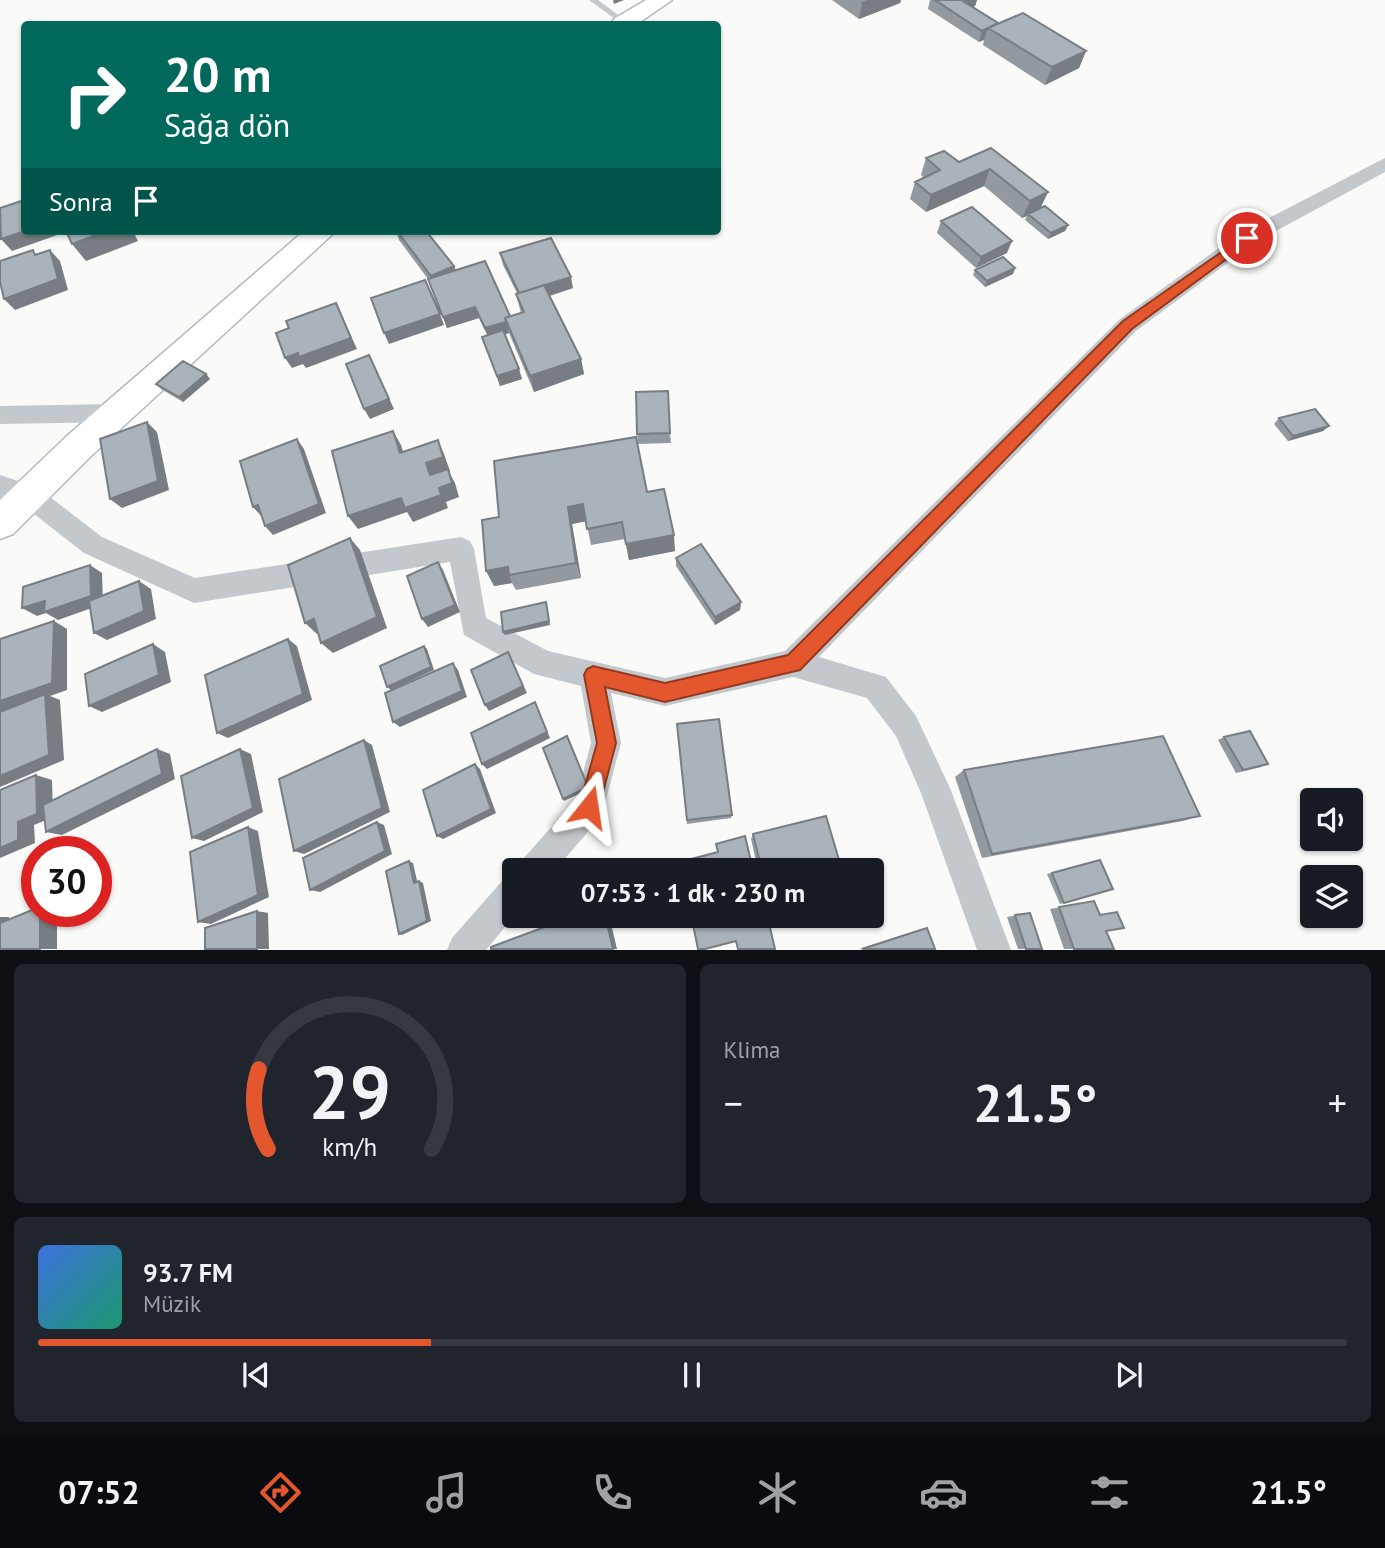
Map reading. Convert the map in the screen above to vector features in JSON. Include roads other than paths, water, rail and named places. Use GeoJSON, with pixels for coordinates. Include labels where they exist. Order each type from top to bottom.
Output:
{"type":"FeatureCollection","features":[{"type":"Feature","properties":{"kind":"street"},"geometry":{"type":"LineString","coordinates":[[628,21],[661,0]]}},
{"type":"Feature","properties":{"kind":"street"},"geometry":{"type":"LineString","coordinates":[[793,663],[1128,325],[1247,238],[1385,164]]}},
{"type":"Feature","properties":{"kind":"street"},"geometry":{"type":"LineString","coordinates":[[0,523],[14,491],[116,413],[317,235]]}},
{"type":"Feature","properties":{"kind":"street"},"geometry":{"type":"LineString","coordinates":[[0,415],[116,413]]}},
{"type":"Feature","properties":{"kind":"street"},"geometry":{"type":"LineString","coordinates":[[14,491],[93,545],[194,591],[461,549],[474,626],[544,664],[665,692],[793,663],[876,687],[906,726],[935,788],[993,950]]}},
{"type":"Feature","properties":{"kind":"street"},"geometry":{"type":"LineString","coordinates":[[544,858],[589,807],[606,743],[593,675]]}},
{"type":"Feature","properties":{"kind":"street"},"geometry":{"type":"LineString","coordinates":[[464,950],[502,905]]}},
{"type":"Feature","properties":{"kind":"lane"},"geometry":{"type":"LineString","coordinates":[[593,0],[619,21]]}}]}
